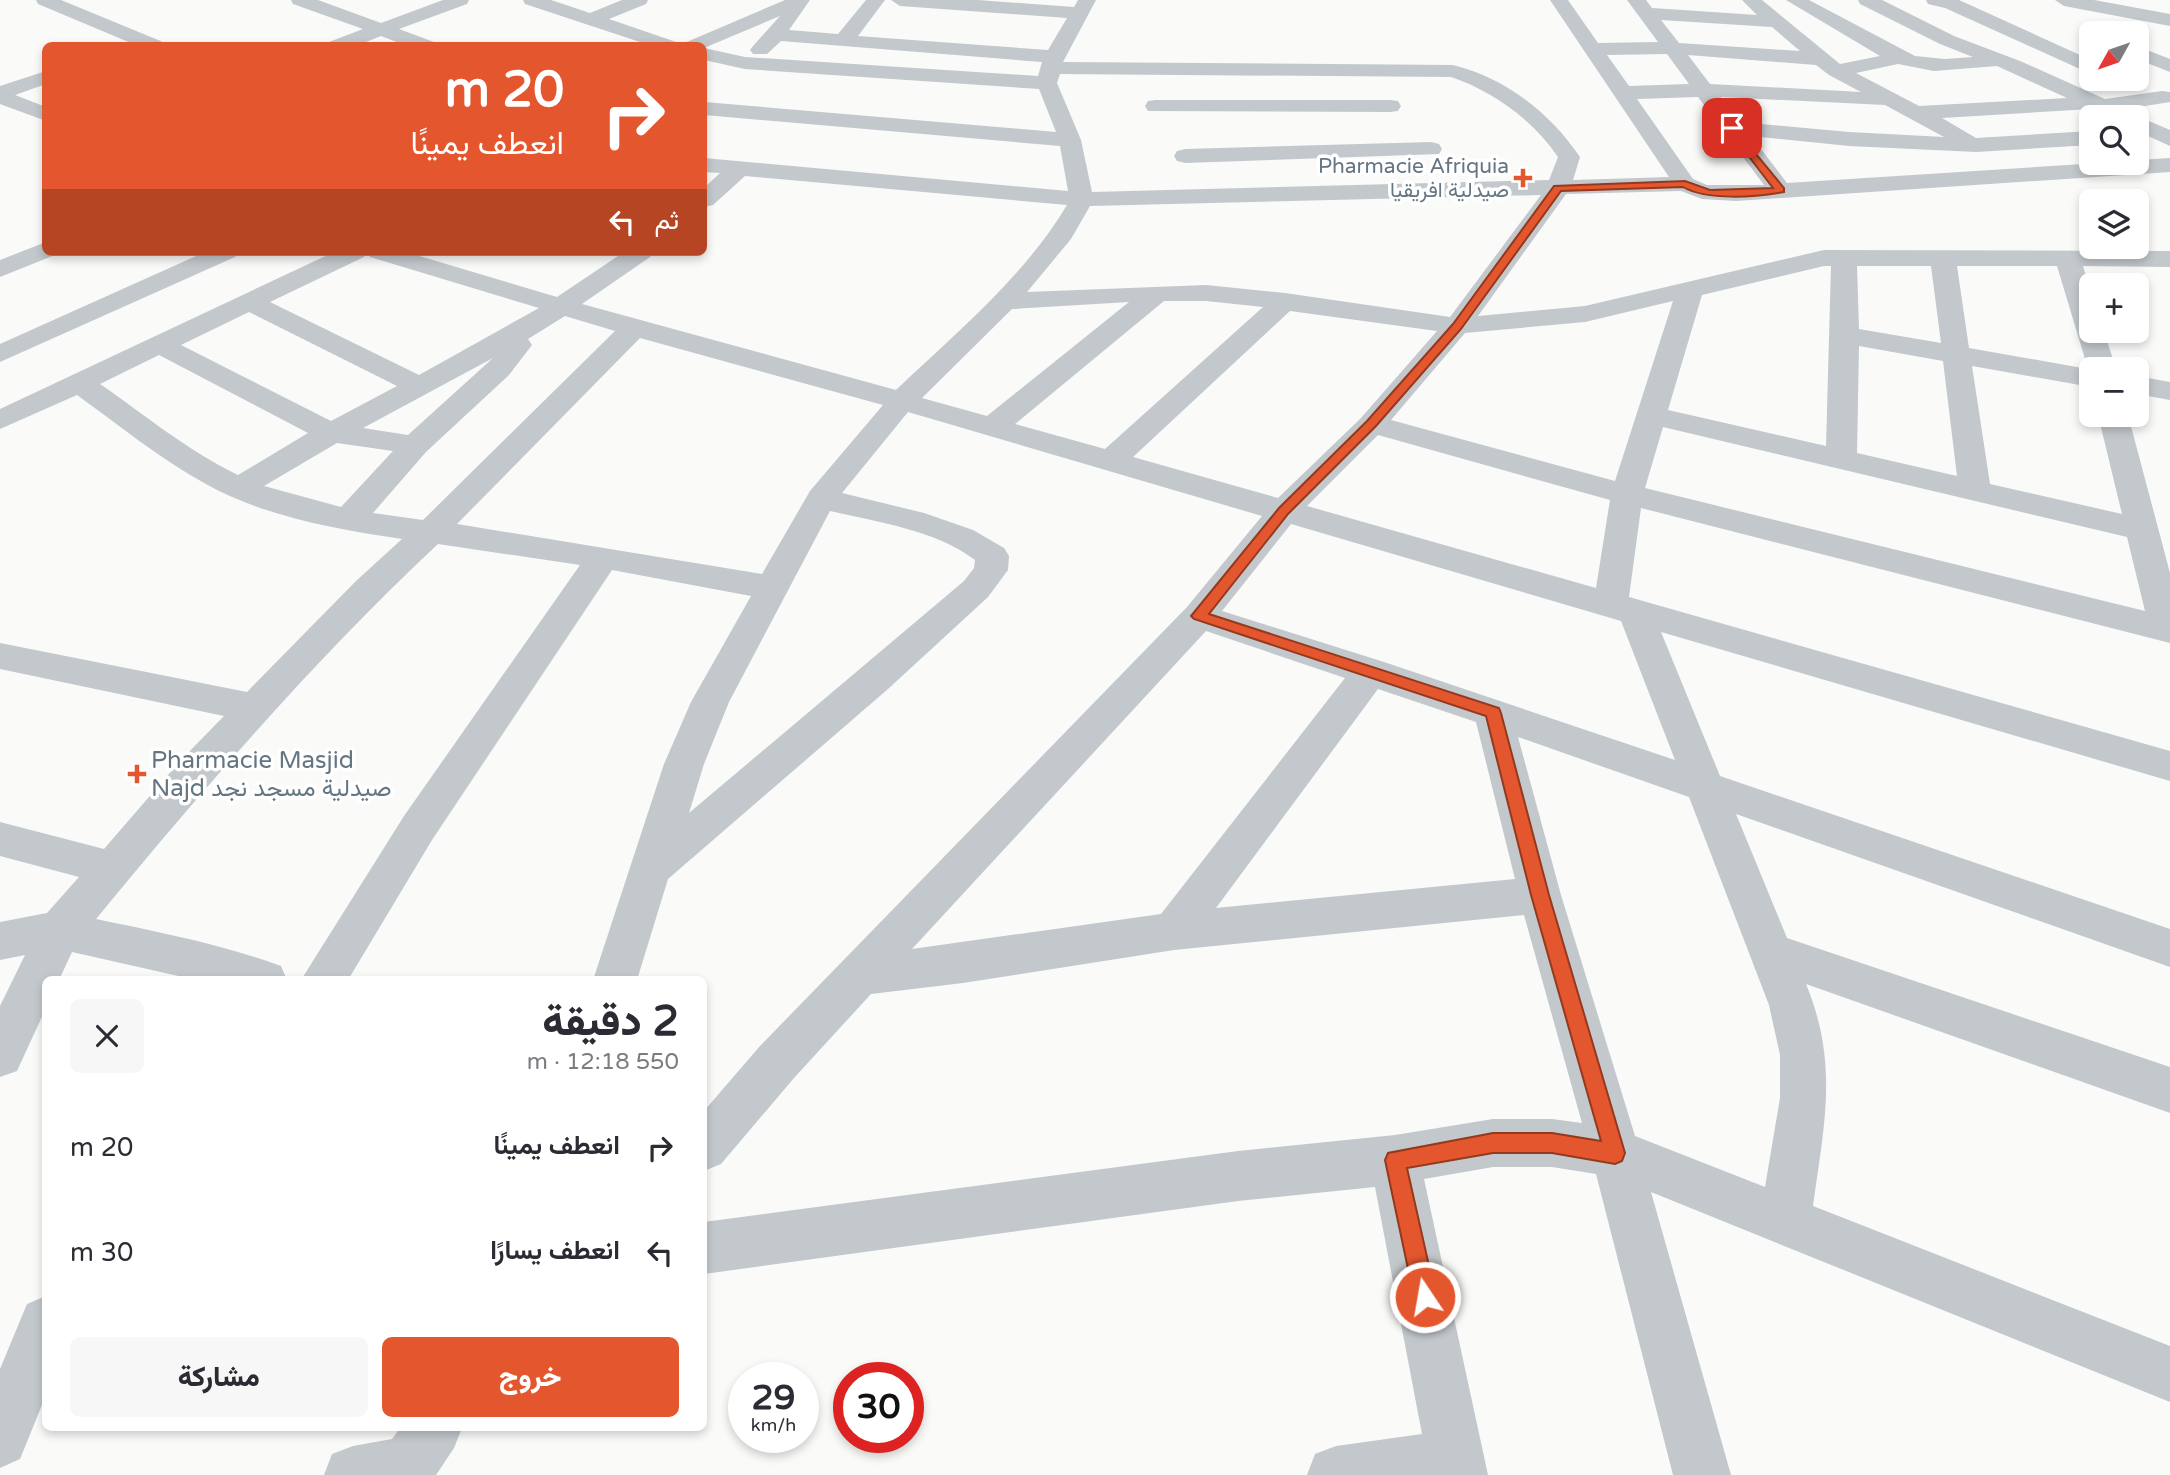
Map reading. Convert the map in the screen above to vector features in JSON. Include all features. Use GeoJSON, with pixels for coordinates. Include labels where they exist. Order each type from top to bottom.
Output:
{"type":"FeatureCollection","features":[{"type":"Feature","properties":{"kind":"street"},"geometry":{"type":"LineString","coordinates":[[45,0],[140,42]]}},
{"type":"Feature","properties":{"kind":"street"},"geometry":{"type":"LineString","coordinates":[[300,0],[416,42]]}},
{"type":"Feature","properties":{"kind":"street"},"geometry":{"type":"LineString","coordinates":[[347,42],[460,0]]}},
{"type":"Feature","properties":{"kind":"street"},"geometry":{"type":"LineString","coordinates":[[531,0],[662,42]]}},
{"type":"Feature","properties":{"kind":"street"},"geometry":{"type":"LineString","coordinates":[[591,19],[639,0]]}},
{"type":"Feature","properties":{"kind":"street"},"geometry":{"type":"LineString","coordinates":[[714,78],[745,63],[776,35],[801,0]]}},
{"type":"Feature","properties":{"kind":"street"},"geometry":{"type":"LineString","coordinates":[[701,42],[801,0]]}},
{"type":"Feature","properties":{"kind":"street"},"geometry":{"type":"LineString","coordinates":[[845,40],[876,0]]}},
{"type":"Feature","properties":{"kind":"street"},"geometry":{"type":"LineString","coordinates":[[616,976],[684,764],[710,702],[821,498],[902,401],[1005,301],[1054,245],[1082,199],[1070,140],[1050,69],[1083,7],[1011,9],[989,4],[901,0]]}},
{"type":"Feature","properties":{"kind":"street"},"geometry":{"type":"LineString","coordinates":[[1559,0],[1685,184],[1696,191],[1710,193],[1780,190],[2170,165]]}},
{"type":"Feature","properties":{"kind":"street"},"geometry":{"type":"LineString","coordinates":[[1751,0],[1828,65],[1889,101],[1976,145],[2010,175]]}},
{"type":"Feature","properties":{"kind":"street"},"geometry":{"type":"LineString","coordinates":[[1795,0],[1899,58],[1917,65],[1938,66],[2001,60],[2053,51]]}},
{"type":"Feature","properties":{"kind":"street"},"geometry":{"type":"LineString","coordinates":[[1867,0],[1947,40],[2001,60],[2099,104]]}},
{"type":"Feature","properties":{"kind":"street"},"geometry":{"type":"LineString","coordinates":[[2064,0],[2170,20]]}},
{"type":"Feature","properties":{"kind":"street"},"geometry":{"type":"LineString","coordinates":[[1946,1],[2079,63]]}},
{"type":"Feature","properties":{"kind":"street"},"geometry":{"type":"LineString","coordinates":[[910,45],[934,2]]}},
{"type":"Feature","properties":{"kind":"street"},"geometry":{"type":"LineString","coordinates":[[2084,21],[2090,5]]}},
{"type":"Feature","properties":{"kind":"street"},"geometry":{"type":"LineString","coordinates":[[1641,7],[1777,22]]}},
{"type":"Feature","properties":{"kind":"street"},"geometry":{"type":"LineString","coordinates":[[1641,7],[1780,190]]}},
{"type":"Feature","properties":{"kind":"street"},"geometry":{"type":"LineString","coordinates":[[983,52],[1011,9]]}},
{"type":"Feature","properties":{"kind":"street"},"geometry":{"type":"LineString","coordinates":[[2030,40],[2062,32]]}},
{"type":"Feature","properties":{"kind":"street"},"geometry":{"type":"LineString","coordinates":[[776,35],[983,52],[1050,69]]}},
{"type":"Feature","properties":{"kind":"street"},"geometry":{"type":"LineString","coordinates":[[2149,44],[2170,50]]}},
{"type":"Feature","properties":{"kind":"street"},"geometry":{"type":"LineString","coordinates":[[1594,49],[1671,48],[1828,65],[1899,58]]}},
{"type":"Feature","properties":{"kind":"street"},"geometry":{"type":"LineString","coordinates":[[707,55],[745,63],[996,81],[1050,69],[1453,71],[1488,84],[1559,140],[1569,157],[1558,188],[1457,326],[1372,424],[1284,511],[1199,616],[777,1062],[707,1144]]}},
{"type":"Feature","properties":{"kind":"street"},"geometry":{"type":"LineString","coordinates":[[2149,56],[2170,66]]}},
{"type":"Feature","properties":{"kind":"street"},"geometry":{"type":"LineString","coordinates":[[1137,68],[1203,197]]}},
{"type":"Feature","properties":{"kind":"street"},"geometry":{"type":"LineString","coordinates":[[1346,70],[1403,119],[1462,190]]}},
{"type":"Feature","properties":{"kind":"street"},"geometry":{"type":"LineString","coordinates":[[0,95],[42,79]]}},
{"type":"Feature","properties":{"kind":"street"},"geometry":{"type":"LineString","coordinates":[[959,129],[996,81]]}},
{"type":"Feature","properties":{"kind":"street"},"geometry":{"type":"LineString","coordinates":[[1623,93],[1706,90],[1889,101]]}},
{"type":"Feature","properties":{"kind":"street"},"geometry":{"type":"LineString","coordinates":[[2148,91],[2166,99]]}},
{"type":"Feature","properties":{"kind":"street"},"geometry":{"type":"LineString","coordinates":[[0,95],[42,113]]}},
{"type":"Feature","properties":{"kind":"street"},"geometry":{"type":"LineString","coordinates":[[1913,113],[2166,99]]}},
{"type":"Feature","properties":{"kind":"street"},"geometry":{"type":"LineString","coordinates":[[1156,106],[1403,119]]}},
{"type":"Feature","properties":{"kind":"street"},"geometry":{"type":"LineString","coordinates":[[707,109],[930,126],[1070,140]]}},
{"type":"Feature","properties":{"kind":"street"},"geometry":{"type":"LineString","coordinates":[[707,198],[748,168],[773,142],[791,115]]}},
{"type":"Feature","properties":{"kind":"street"},"geometry":{"type":"LineString","coordinates":[[821,175],[857,120]]}},
{"type":"Feature","properties":{"kind":"street"},"geometry":{"type":"LineString","coordinates":[[893,182],[930,126]]}},
{"type":"Feature","properties":{"kind":"street"},"geometry":{"type":"LineString","coordinates":[[1732,128],[1849,139],[1976,145],[2079,139]]}},
{"type":"Feature","properties":{"kind":"street"},"geometry":{"type":"LineString","coordinates":[[2149,129],[2170,139]]}},
{"type":"Feature","properties":{"kind":"street"},"geometry":{"type":"LineString","coordinates":[[969,188],[1000,132]]}},
{"type":"Feature","properties":{"kind":"street"},"geometry":{"type":"LineString","coordinates":[[1176,140],[1430,149]]}},
{"type":"Feature","properties":{"kind":"street"},"geometry":{"type":"LineString","coordinates":[[707,164],[1082,199],[1685,184]]}},
{"type":"Feature","properties":{"kind":"street"},"geometry":{"type":"LineString","coordinates":[[0,269],[42,252]]}},
{"type":"Feature","properties":{"kind":"street"},"geometry":{"type":"LineString","coordinates":[[0,354],[217,256]]}},
{"type":"Feature","properties":{"kind":"street"},"geometry":{"type":"LineString","coordinates":[[0,420],[347,256]]}},
{"type":"Feature","properties":{"kind":"street"},"geometry":{"type":"LineString","coordinates":[[392,256],[634,328],[902,401],[1623,611],[2170,766]]}},
{"type":"Feature","properties":{"kind":"street"},"geometry":{"type":"LineString","coordinates":[[239,488],[331,433],[564,307],[635,256]]}},
{"type":"Feature","properties":{"kind":"street"},"geometry":{"type":"LineString","coordinates":[[1005,301],[1157,293],[1232,295],[1457,326],[1564,318],[1802,262],[1844,257],[2170,259]]}},
{"type":"Feature","properties":{"kind":"street"},"geometry":{"type":"LineString","coordinates":[[1841,459],[1845,335],[1844,257]]}},
{"type":"Feature","properties":{"kind":"street"},"geometry":{"type":"LineString","coordinates":[[1943,259],[1975,491]]}},
{"type":"Feature","properties":{"kind":"street"},"geometry":{"type":"LineString","coordinates":[[2068,260],[2098,357]]}},
{"type":"Feature","properties":{"kind":"street"},"geometry":{"type":"LineString","coordinates":[[1690,290],[1627,494],[1623,611],[1706,787],[1792,1005],[1803,1055],[1804,1098],[1785,1221]]}},
{"type":"Feature","properties":{"kind":"street"},"geometry":{"type":"LineString","coordinates":[[992,427],[1157,293]]}},
{"type":"Feature","properties":{"kind":"street"},"geometry":{"type":"LineString","coordinates":[[1110,461],[1285,301]]}},
{"type":"Feature","properties":{"kind":"street"},"geometry":{"type":"LineString","coordinates":[[249,302],[419,386]]}},
{"type":"Feature","properties":{"kind":"street"},"geometry":{"type":"LineString","coordinates":[[0,1055],[60,930],[194,772],[368,589],[634,328]]}},
{"type":"Feature","properties":{"kind":"street"},"geometry":{"type":"LineString","coordinates":[[349,519],[415,445],[514,354],[520,343],[520,332]]}},
{"type":"Feature","properties":{"kind":"street"},"geometry":{"type":"LineString","coordinates":[[1845,335],[2079,375]]}},
{"type":"Feature","properties":{"kind":"street"},"geometry":{"type":"LineString","coordinates":[[160,345],[331,433],[415,445]]}},
{"type":"Feature","properties":{"kind":"street"},"geometry":{"type":"LineString","coordinates":[[80,383],[211,473],[239,488],[295,507],[349,519],[774,588]]}},
{"type":"Feature","properties":{"kind":"street"},"geometry":{"type":"LineString","coordinates":[[2149,388],[2170,391]]}},
{"type":"Feature","properties":{"kind":"street"},"geometry":{"type":"LineString","coordinates":[[1650,415],[2141,529]]}},
{"type":"Feature","properties":{"kind":"street"},"geometry":{"type":"LineString","coordinates":[[1372,424],[1627,494],[2169,629],[2116,427]]}},
{"type":"Feature","properties":{"kind":"street"},"geometry":{"type":"LineString","coordinates":[[650,870],[875,679],[976,589],[991,570],[992,556],[983,546],[958,536],[821,498]]}},
{"type":"Feature","properties":{"kind":"street"},"geometry":{"type":"LineString","coordinates":[[326,976],[418,828],[602,559]]}},
{"type":"Feature","properties":{"kind":"street"},"geometry":{"type":"LineString","coordinates":[[1199,616],[1371,671],[2170,948]]}},
{"type":"Feature","properties":{"kind":"street"},"geometry":{"type":"LineString","coordinates":[[0,656],[256,708]]}},
{"type":"Feature","properties":{"kind":"street"},"geometry":{"type":"LineString","coordinates":[[1174,931],[1371,671]]}},
{"type":"Feature","properties":{"kind":"street"},"geometry":{"type":"LineString","coordinates":[[1493,713],[1540,895],[1615,1153],[1702,1475]]}},
{"type":"Feature","properties":{"kind":"street"},"geometry":{"type":"LineString","coordinates":[[0,839],[114,869]]}},
{"type":"Feature","properties":{"kind":"street"},"geometry":{"type":"LineString","coordinates":[[862,975],[1174,931],[1540,895]]}},
{"type":"Feature","properties":{"kind":"street"},"geometry":{"type":"LineString","coordinates":[[0,942],[60,930],[183,969],[235,976]]}},
{"type":"Feature","properties":{"kind":"street"},"geometry":{"type":"LineString","coordinates":[[1771,952],[2170,1090]]}},
{"type":"Feature","properties":{"kind":"street"},"geometry":{"type":"LineString","coordinates":[[707,1248],[1238,1176],[1395,1160],[1493,1143],[1552,1143],[1615,1153],[2170,1374]]}},
{"type":"Feature","properties":{"kind":"street"},"geometry":{"type":"LineString","coordinates":[[1336,1475],[1457,1467],[1395,1160]]}},
{"type":"Feature","properties":{"kind":"street"},"geometry":{"type":"LineString","coordinates":[[0,1439],[42,1333]]}},
{"type":"Feature","properties":{"kind":"street"},"geometry":{"type":"LineString","coordinates":[[353,1475],[413,1461]]}},
{"type":"Feature","properties":{"kind":"place","name":"Pharmacie Afriquia صيدلية افريقيا"},"geometry":{"type":"Point","coordinates":[1523,178]}},
{"type":"Feature","properties":{"kind":"place","name":"Pharmacie Masjid Najd صيدلية مسجد نجد"},"geometry":{"type":"Point","coordinates":[137,774]}},
{"type":"Feature","properties":{"kind":"route"},"geometry":{"type":"LineString","coordinates":[[1425,1297],[1395,1160],[1493,1143],[1552,1143],[1615,1153],[1540,895],[1493,713],[1199,616],[1284,511],[1372,424],[1457,326],[1558,188],[1685,184],[1696,191],[1721,194],[1780,190],[1732,128]]}}]}
